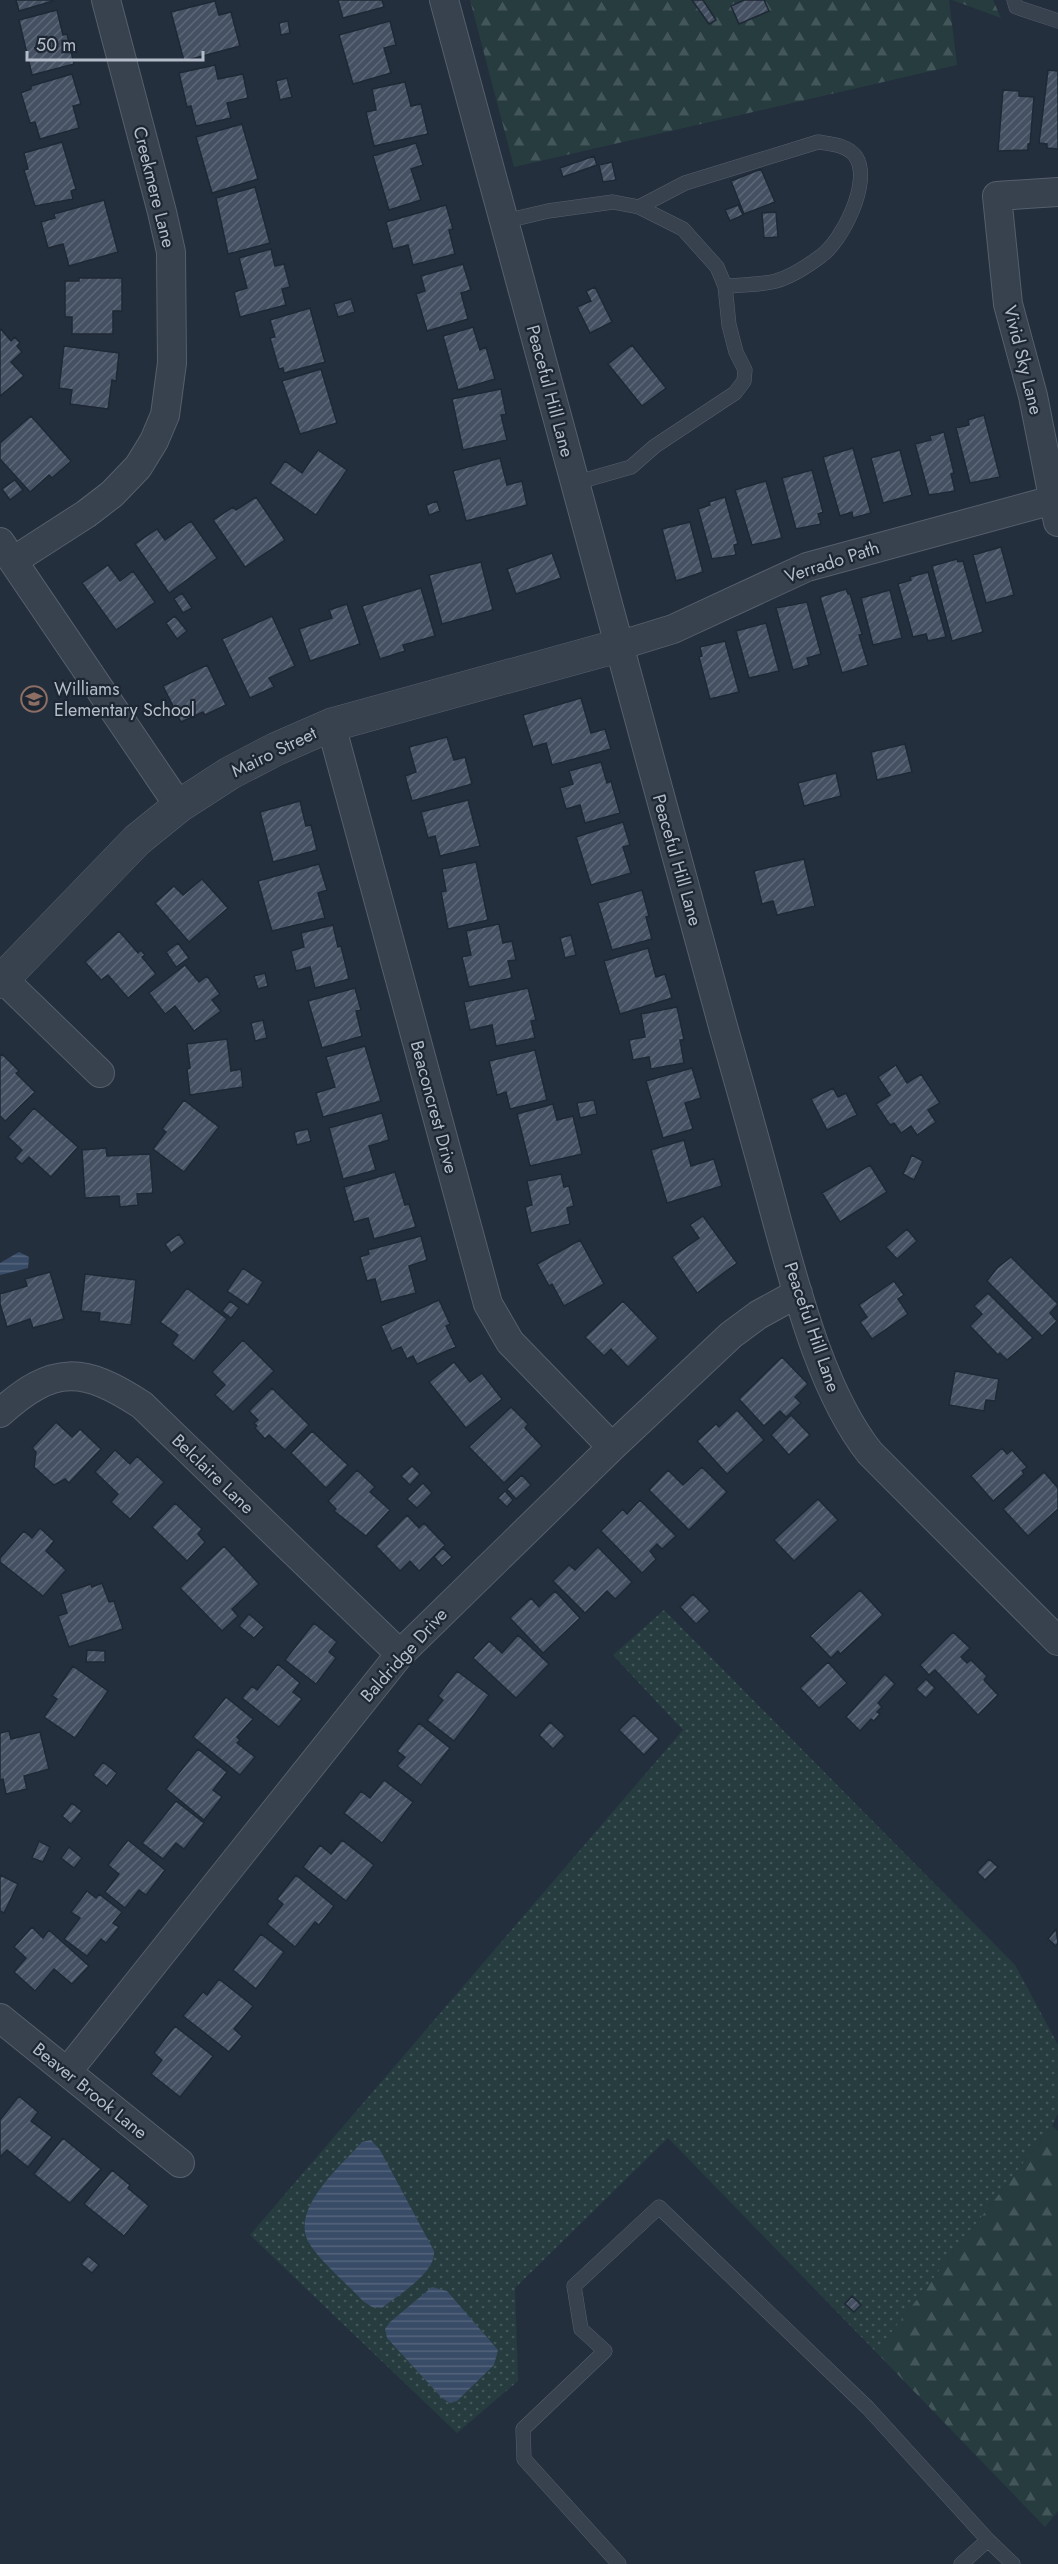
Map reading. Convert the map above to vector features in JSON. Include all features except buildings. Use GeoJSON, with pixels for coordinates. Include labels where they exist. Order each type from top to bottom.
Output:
{"type":"FeatureCollection","features":[{"type":"Feature","properties":{"kind":"street","name":"Creekmere Lane"},"geometry":{"type":"LineString","coordinates":[[7,552],[86,514],[112,494],[138,467],[154,441],[165,415],[174,325],[171,252],[106,0]]}},
{"type":"Feature","properties":{"kind":"street","name":"Peaceful Hill Lane"},"geometry":{"type":"LineString","coordinates":[[444,0],[506,221],[618,646],[798,1293],[830,1383],[854,1433],[893,1478],[1058,1641]]}},
{"type":"Feature","properties":{"kind":"street","name":"Vivid Sky Lane"},"geometry":{"type":"LineString","coordinates":[[1056,511],[1033,396],[1008,304],[997,196],[1058,192]]}},
{"type":"Feature","properties":{"kind":"street","name":"Verrado Path"},"geometry":{"type":"LineString","coordinates":[[618,646],[673,629],[807,567],[1056,511]]}},
{"type":"Feature","properties":{"kind":"street"},"geometry":{"type":"LineString","coordinates":[[7,552],[179,806]]}},
{"type":"Feature","properties":{"kind":"street","name":"Mairo Street"},"geometry":{"type":"LineString","coordinates":[[1,981],[137,840],[179,806],[230,773],[276,749],[331,725],[618,646]]}},
{"type":"Feature","properties":{"kind":"street","name":"Beaconcrest Drive"},"geometry":{"type":"LineString","coordinates":[[331,725],[488,1304],[510,1342],[612,1448]]}},
{"type":"Feature","properties":{"kind":"street"},"geometry":{"type":"LineString","coordinates":[[1,981],[100,1073]]}},
{"type":"Feature","properties":{"kind":"street","name":"Baldridge Drive"},"geometry":{"type":"LineString","coordinates":[[67,2072],[400,1654],[731,1335],[758,1315],[798,1293]]}},
{"type":"Feature","properties":{"kind":"street","name":"Belclaire Lane"},"geometry":{"type":"LineString","coordinates":[[0,1413],[19,1396],[40,1384],[61,1376],[85,1376],[115,1387],[142,1405],[400,1654]]}},
{"type":"Feature","properties":{"kind":"street","name":"Beaver Brook Lane"},"geometry":{"type":"LineString","coordinates":[[0,2018],[180,2163]]}},
{"type":"Feature","properties":{"kind":"lane"},"geometry":{"type":"LineString","coordinates":[[1014,0],[1016,7],[1058,21]]}},
{"type":"Feature","properties":{"kind":"lane"},"geometry":{"type":"LineString","coordinates":[[639,207],[685,183],[818,142],[840,145],[856,157],[860,171],[857,196],[846,228],[822,255],[777,280],[725,286]]}},
{"type":"Feature","properties":{"kind":"lane"},"geometry":{"type":"LineString","coordinates":[[506,221],[548,211],[613,202],[639,207],[683,229],[717,267],[725,286],[729,325],[736,352],[745,370],[744,381],[735,393],[655,446],[631,467],[574,483]]}},
{"type":"Feature","properties":{"kind":"lane"},"geometry":{"type":"LineString","coordinates":[[619,2564],[524,2459],[523,2429],[605,2351],[581,2329],[574,2286],[659,2207],[868,2408],[988,2540],[1013,2564]]}},
{"type":"Feature","properties":{"kind":"lane"},"geometry":{"type":"LineString","coordinates":[[961,2564],[988,2540]]}},
{"type":"Feature","properties":{"kind":"green space"},"geometry":{"type":"Polygon","coordinates":[[[470,0],[949,0],[957,65],[514,167],[470,0]]]}},
{"type":"Feature","properties":{"kind":"green space"},"geometry":{"type":"Polygon","coordinates":[[[952,0],[993,0],[1001,18],[952,0]]]}},
{"type":"Feature","properties":{"kind":"green space"},"geometry":{"type":"Polygon","coordinates":[[[664,1610],[1015,1965],[1058,2045],[1058,2113],[1052,2126],[876,2352],[668,2138],[515,2288],[518,2381],[457,2433],[250,2235],[683,1730],[613,1655],[664,1610]]]}},
{"type":"Feature","properties":{"kind":"green space"},"geometry":{"type":"Polygon","coordinates":[[[1052,2126],[1058,2131],[1058,2511],[1045,2527],[876,2352],[1052,2126]]]}},
{"type":"Feature","properties":{"kind":"water"},"geometry":{"type":"Polygon","coordinates":[[[19,1252],[29,1257],[28,1268],[0,1275],[0,1263],[19,1252]]]}},
{"type":"Feature","properties":{"kind":"water"},"geometry":{"type":"Polygon","coordinates":[[[371,2140],[380,2150],[434,2251],[433,2259],[423,2275],[382,2308],[372,2307],[363,2301],[319,2257],[309,2243],[305,2230],[306,2216],[320,2188],[362,2142],[371,2140]]]}},
{"type":"Feature","properties":{"kind":"water"},"geometry":{"type":"Polygon","coordinates":[[[432,2287],[447,2291],[498,2350],[494,2365],[457,2401],[450,2403],[442,2398],[387,2338],[385,2329],[390,2322],[432,2287]]]}},
{"type":"Feature","properties":{"kind":"place","name":"Williams Elementary School"},"geometry":{"type":"Point","coordinates":[34,699]}}]}
